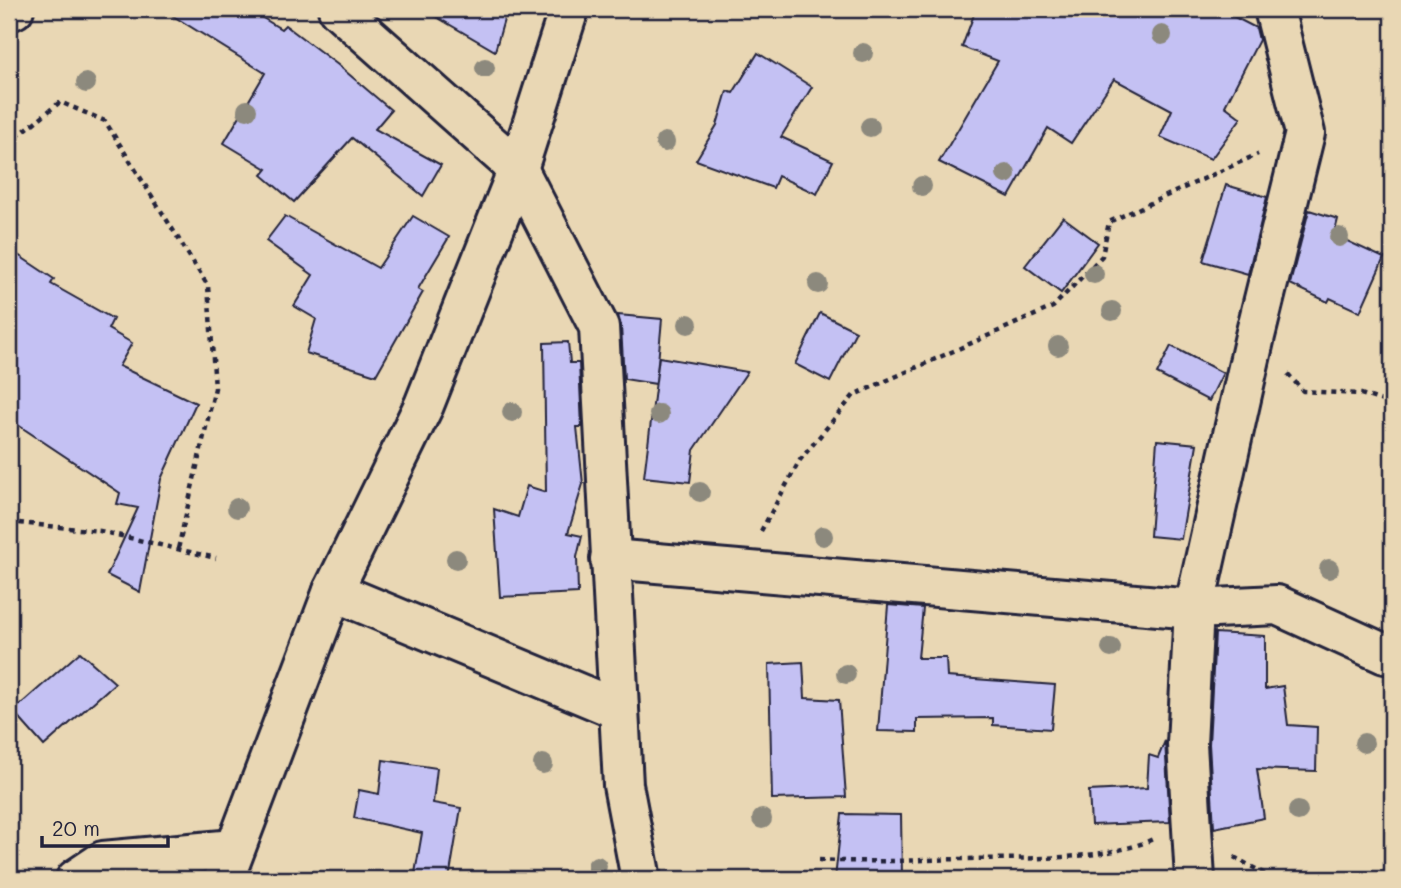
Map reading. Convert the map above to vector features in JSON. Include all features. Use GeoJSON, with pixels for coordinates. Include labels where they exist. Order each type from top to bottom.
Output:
{"type":"FeatureCollection","features":[{"type":"Feature","properties":{"kind":"street"},"geometry":{"type":"LineString","coordinates":[[9,11],[14,9]]}},
{"type":"Feature","properties":{"kind":"street"},"geometry":{"type":"LineString","coordinates":[[338,9],[518,169],[599,327],[623,785],[642,879]]}},
{"type":"Feature","properties":{"kind":"street"},"geometry":{"type":"LineString","coordinates":[[76,879],[103,862],[229,864],[333,591],[424,405],[518,169],[569,9]]}},
{"type":"Feature","properties":{"kind":"street"},"geometry":{"type":"LineString","coordinates":[[1195,879],[1188,744],[1195,609],[1255,336],[1305,133],[1274,9]]}},
{"type":"Feature","properties":{"kind":"street"},"geometry":{"type":"LineString","coordinates":[[610,559],[1195,609],[1277,605],[1392,655]]}},
{"type":"Feature","properties":{"kind":"street"},"geometry":{"type":"LineString","coordinates":[[333,591],[619,710]]}},
{"type":"Feature","properties":{"kind":"path"},"geometry":{"type":"LineString","coordinates":[[9,143],[61,102],[104,121],[208,286],[215,388],[178,549]]}},
{"type":"Feature","properties":{"kind":"path"},"geometry":{"type":"LineString","coordinates":[[760,534],[800,460],[854,395],[1053,307],[1102,256],[1109,222],[1305,133]]}},
{"type":"Feature","properties":{"kind":"path"},"geometry":{"type":"LineString","coordinates":[[1255,336],[1303,391],[1361,394],[1392,404]]}},
{"type":"Feature","properties":{"kind":"path"},"geometry":{"type":"LineString","coordinates":[[9,522],[100,531],[216,558]]}},
{"type":"Feature","properties":{"kind":"path"},"geometry":{"type":"LineString","coordinates":[[819,860],[861,862],[1056,857],[1136,847],[1192,821]]}},
{"type":"Feature","properties":{"kind":"building"},"geometry":{"type":"Polygon","coordinates":[[[162,9],[248,9],[281,29],[285,25],[391,110],[375,129],[441,165],[423,196],[352,138],[294,202],[262,175],[267,169],[224,143],[265,73],[162,9]]]}},
{"type":"Feature","properties":{"kind":"building"},"geometry":{"type":"Polygon","coordinates":[[[423,9],[507,9],[495,51],[423,9]]]}},
{"type":"Feature","properties":{"kind":"building"},"geometry":{"type":"Polygon","coordinates":[[[976,9],[1219,9],[1256,28],[1259,40],[1225,106],[1241,118],[1211,159],[1160,137],[1172,110],[1114,79],[1071,143],[1048,128],[1009,197],[939,162],[998,61],[962,47],[976,9]]]}},
{"type":"Feature","properties":{"kind":"building"},"geometry":{"type":"Polygon","coordinates":[[[758,53],[812,87],[781,137],[833,161],[817,194],[778,176],[773,188],[696,160],[717,125],[727,91],[733,93],[758,53]]]}},
{"type":"Feature","properties":{"kind":"building"},"geometry":{"type":"Polygon","coordinates":[[[1226,185],[1267,197],[1248,274],[1203,261],[1226,185]]]}},
{"type":"Feature","properties":{"kind":"building"},"geometry":{"type":"Polygon","coordinates":[[[1309,210],[1338,219],[1334,235],[1384,258],[1360,312],[1330,298],[1328,302],[1290,284],[1309,210]]]}},
{"type":"Feature","properties":{"kind":"building"},"geometry":{"type":"Polygon","coordinates":[[[285,216],[378,268],[413,216],[449,237],[418,289],[423,292],[376,375],[306,353],[316,319],[294,306],[313,275],[266,241],[285,216]]]}},
{"type":"Feature","properties":{"kind":"building"},"geometry":{"type":"Polygon","coordinates":[[[1063,217],[1098,243],[1061,293],[1025,266],[1063,217]]]}},
{"type":"Feature","properties":{"kind":"building"},"geometry":{"type":"Polygon","coordinates":[[[9,249],[54,279],[51,284],[113,319],[108,329],[132,343],[119,366],[196,403],[161,479],[140,592],[107,575],[138,508],[117,504],[120,493],[9,419],[9,249]]]}},
{"type":"Feature","properties":{"kind":"building"},"geometry":{"type":"Polygon","coordinates":[[[820,313],[856,331],[830,382],[795,364],[820,313]]]}},
{"type":"Feature","properties":{"kind":"building"},"geometry":{"type":"Polygon","coordinates":[[[618,315],[662,319],[656,384],[624,379],[618,315]]]}},
{"type":"Feature","properties":{"kind":"building"},"geometry":{"type":"Polygon","coordinates":[[[568,342],[570,363],[579,363],[582,427],[577,427],[583,484],[568,533],[582,536],[577,557],[578,593],[500,597],[494,509],[518,517],[527,486],[546,492],[544,343],[568,342]]]}},
{"type":"Feature","properties":{"kind":"building"},"geometry":{"type":"Polygon","coordinates":[[[1171,346],[1223,373],[1209,401],[1157,374],[1171,346]]]}},
{"type":"Feature","properties":{"kind":"building"},"geometry":{"type":"Polygon","coordinates":[[[659,357],[747,372],[694,450],[690,482],[644,477],[659,357]]]}},
{"type":"Feature","properties":{"kind":"building"},"geometry":{"type":"Polygon","coordinates":[[[1157,440],[1197,444],[1181,539],[1150,536],[1157,440]]]}},
{"type":"Feature","properties":{"kind":"building"},"geometry":{"type":"Polygon","coordinates":[[[888,605],[923,608],[918,658],[946,658],[947,677],[1055,685],[1051,729],[993,725],[993,718],[917,719],[917,732],[878,731],[888,605]]]}},
{"type":"Feature","properties":{"kind":"building"},"geometry":{"type":"Polygon","coordinates":[[[1215,633],[1265,636],[1265,689],[1283,686],[1288,725],[1317,727],[1316,771],[1257,769],[1264,818],[1214,828],[1209,744],[1215,633]]]}},
{"type":"Feature","properties":{"kind":"building"},"geometry":{"type":"Polygon","coordinates":[[[80,652],[115,683],[44,746],[13,711],[80,652]]]}},
{"type":"Feature","properties":{"kind":"building"},"geometry":{"type":"Polygon","coordinates":[[[803,662],[805,698],[839,700],[846,797],[772,799],[769,664],[803,662]]]}},
{"type":"Feature","properties":{"kind":"building"},"geometry":{"type":"Polygon","coordinates":[[[1165,741],[1170,822],[1091,825],[1089,791],[1147,788],[1149,755],[1158,758],[1165,741]]]}},
{"type":"Feature","properties":{"kind":"building"},"geometry":{"type":"Polygon","coordinates":[[[383,760],[437,768],[433,803],[461,808],[449,879],[414,879],[422,833],[354,818],[359,790],[379,794],[383,760]]]}},
{"type":"Feature","properties":{"kind":"building"},"geometry":{"type":"Polygon","coordinates":[[[842,814],[901,815],[902,879],[835,879],[842,814]]]}}]}
